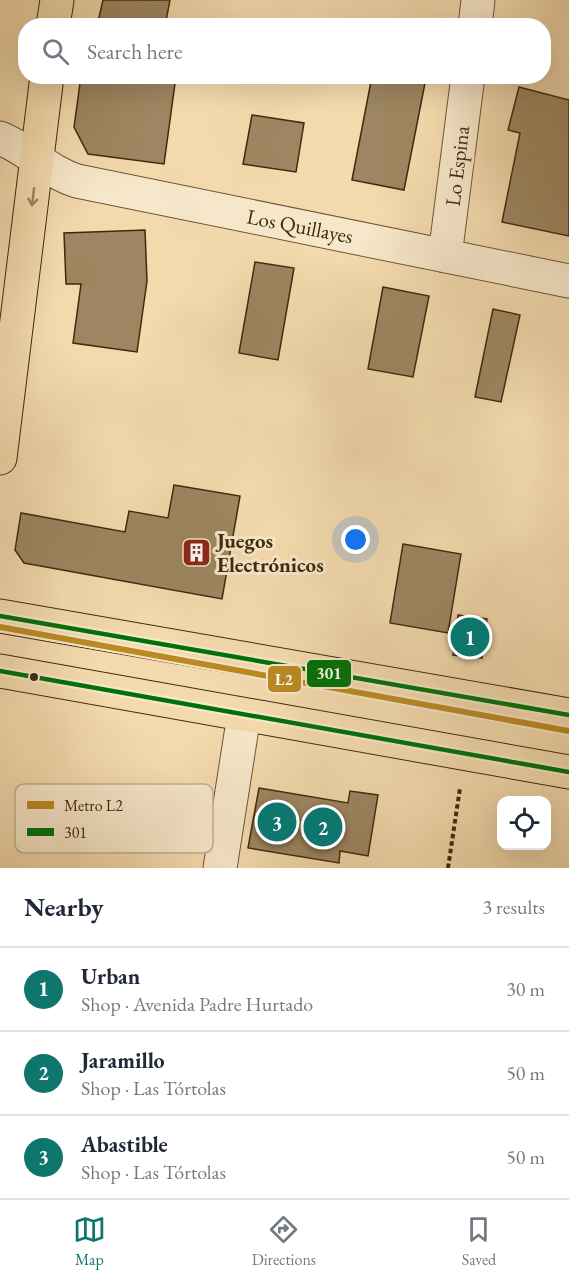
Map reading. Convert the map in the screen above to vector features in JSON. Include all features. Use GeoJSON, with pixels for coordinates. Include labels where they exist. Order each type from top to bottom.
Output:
{"type":"FeatureCollection","features":[{"type":"Feature","properties":{"kind":"main road"},"geometry":{"type":"LineString","coordinates":[[54,18],[57,0]]}},
{"type":"Feature","properties":{"kind":"main road"},"geometry":{"type":"LineString","coordinates":[[0,458],[46,84]]}},
{"type":"Feature","properties":{"kind":"main road"},"geometry":{"type":"LineString","coordinates":[[0,616],[569,715]]}},
{"type":"Feature","properties":{"kind":"main road"},"geometry":{"type":"LineString","coordinates":[[0,671],[569,772]]}},
{"type":"Feature","properties":{"kind":"street"},"geometry":{"type":"LineString","coordinates":[[475,18],[478,0]]}},
{"type":"Feature","properties":{"kind":"street","name":"Lo Espina"},"geometry":{"type":"LineString","coordinates":[[445,256],[467,84]]}},
{"type":"Feature","properties":{"kind":"street","name":"Los Quillayes"},"geometry":{"type":"LineString","coordinates":[[0,138],[55,172],[77,181],[569,281]]}},
{"type":"Feature","properties":{"kind":"street"},"geometry":{"type":"LineString","coordinates":[[220,868],[244,715]]}},
{"type":"Feature","properties":{"kind":"path"},"geometry":{"type":"LineString","coordinates":[[448,868],[465,754]]}},
{"type":"Feature","properties":{"kind":"building"},"geometry":{"type":"Polygon","coordinates":[[[103,0],[170,0],[167,18],[99,18],[103,0]]]}},
{"type":"Feature","properties":{"kind":"building"},"geometry":{"type":"Polygon","coordinates":[[[80,84],[175,84],[164,164],[88,154],[74,127],[80,84]]]}},
{"type":"Feature","properties":{"kind":"building"},"geometry":{"type":"Polygon","coordinates":[[[370,84],[425,84],[404,190],[352,180],[370,84]]]}},
{"type":"Feature","properties":{"kind":"building"},"geometry":{"type":"Polygon","coordinates":[[[519,87],[569,100],[569,236],[502,222],[520,133],[508,130],[519,87]]]}},
{"type":"Feature","properties":{"kind":"building"},"geometry":{"type":"Polygon","coordinates":[[[252,115],[304,123],[296,172],[243,164],[252,115]]]}},
{"type":"Feature","properties":{"kind":"building"},"geometry":{"type":"Polygon","coordinates":[[[145,230],[147,281],[137,352],[73,343],[81,284],[66,284],[64,233],[145,230]]]}},
{"type":"Feature","properties":{"kind":"building"},"geometry":{"type":"Polygon","coordinates":[[[255,262],[294,268],[278,360],[239,353],[255,262]]]}},
{"type":"Feature","properties":{"kind":"building"},"geometry":{"type":"Polygon","coordinates":[[[383,287],[429,296],[413,377],[368,369],[383,287]]]}},
{"type":"Feature","properties":{"kind":"building"},"geometry":{"type":"Polygon","coordinates":[[[493,309],[520,315],[501,402],[475,397],[493,309]]]}},
{"type":"Feature","properties":{"kind":"building"},"geometry":{"type":"Polygon","coordinates":[[[174,485],[240,496],[222,599],[24,563],[15,550],[21,513],[125,532],[129,511],[168,518],[174,485]]]}},
{"type":"Feature","properties":{"kind":"building"},"geometry":{"type":"Polygon","coordinates":[[[403,544],[461,554],[448,633],[390,623],[403,544]]]}},
{"type":"Feature","properties":{"kind":"building"},"geometry":{"type":"Polygon","coordinates":[[[458,615],[487,619],[482,658],[453,655],[458,615]]]}},
{"type":"Feature","properties":{"kind":"building"},"geometry":{"type":"Polygon","coordinates":[[[259,788],[348,803],[350,791],[378,795],[368,856],[340,851],[339,863],[248,848],[259,788]]]}},
{"type":"Feature","properties":{"kind":"metro line","name":"L2"},"geometry":{"type":"LineString","coordinates":[[0,627],[569,731]]}},
{"type":"Feature","properties":{"kind":"transit line","name":"301"},"geometry":{"type":"LineString","coordinates":[[0,616],[569,715]]}},
{"type":"Feature","properties":{"kind":"transit line","name":"301"},"geometry":{"type":"LineString","coordinates":[[0,671],[569,772]]}},
{"type":"Feature","properties":{"kind":"place","name":"Juegos Electrónicos"},"geometry":{"type":"Point","coordinates":[196,552]}},
{"type":"Feature","properties":{"kind":"place","name":"Urban"},"geometry":{"type":"Point","coordinates":[470,637]}},
{"type":"Feature","properties":{"kind":"place","name":"Abastible"},"geometry":{"type":"Point","coordinates":[277,822]}},
{"type":"Feature","properties":{"kind":"place","name":"Jaramillo"},"geometry":{"type":"Point","coordinates":[323,827]}}]}
